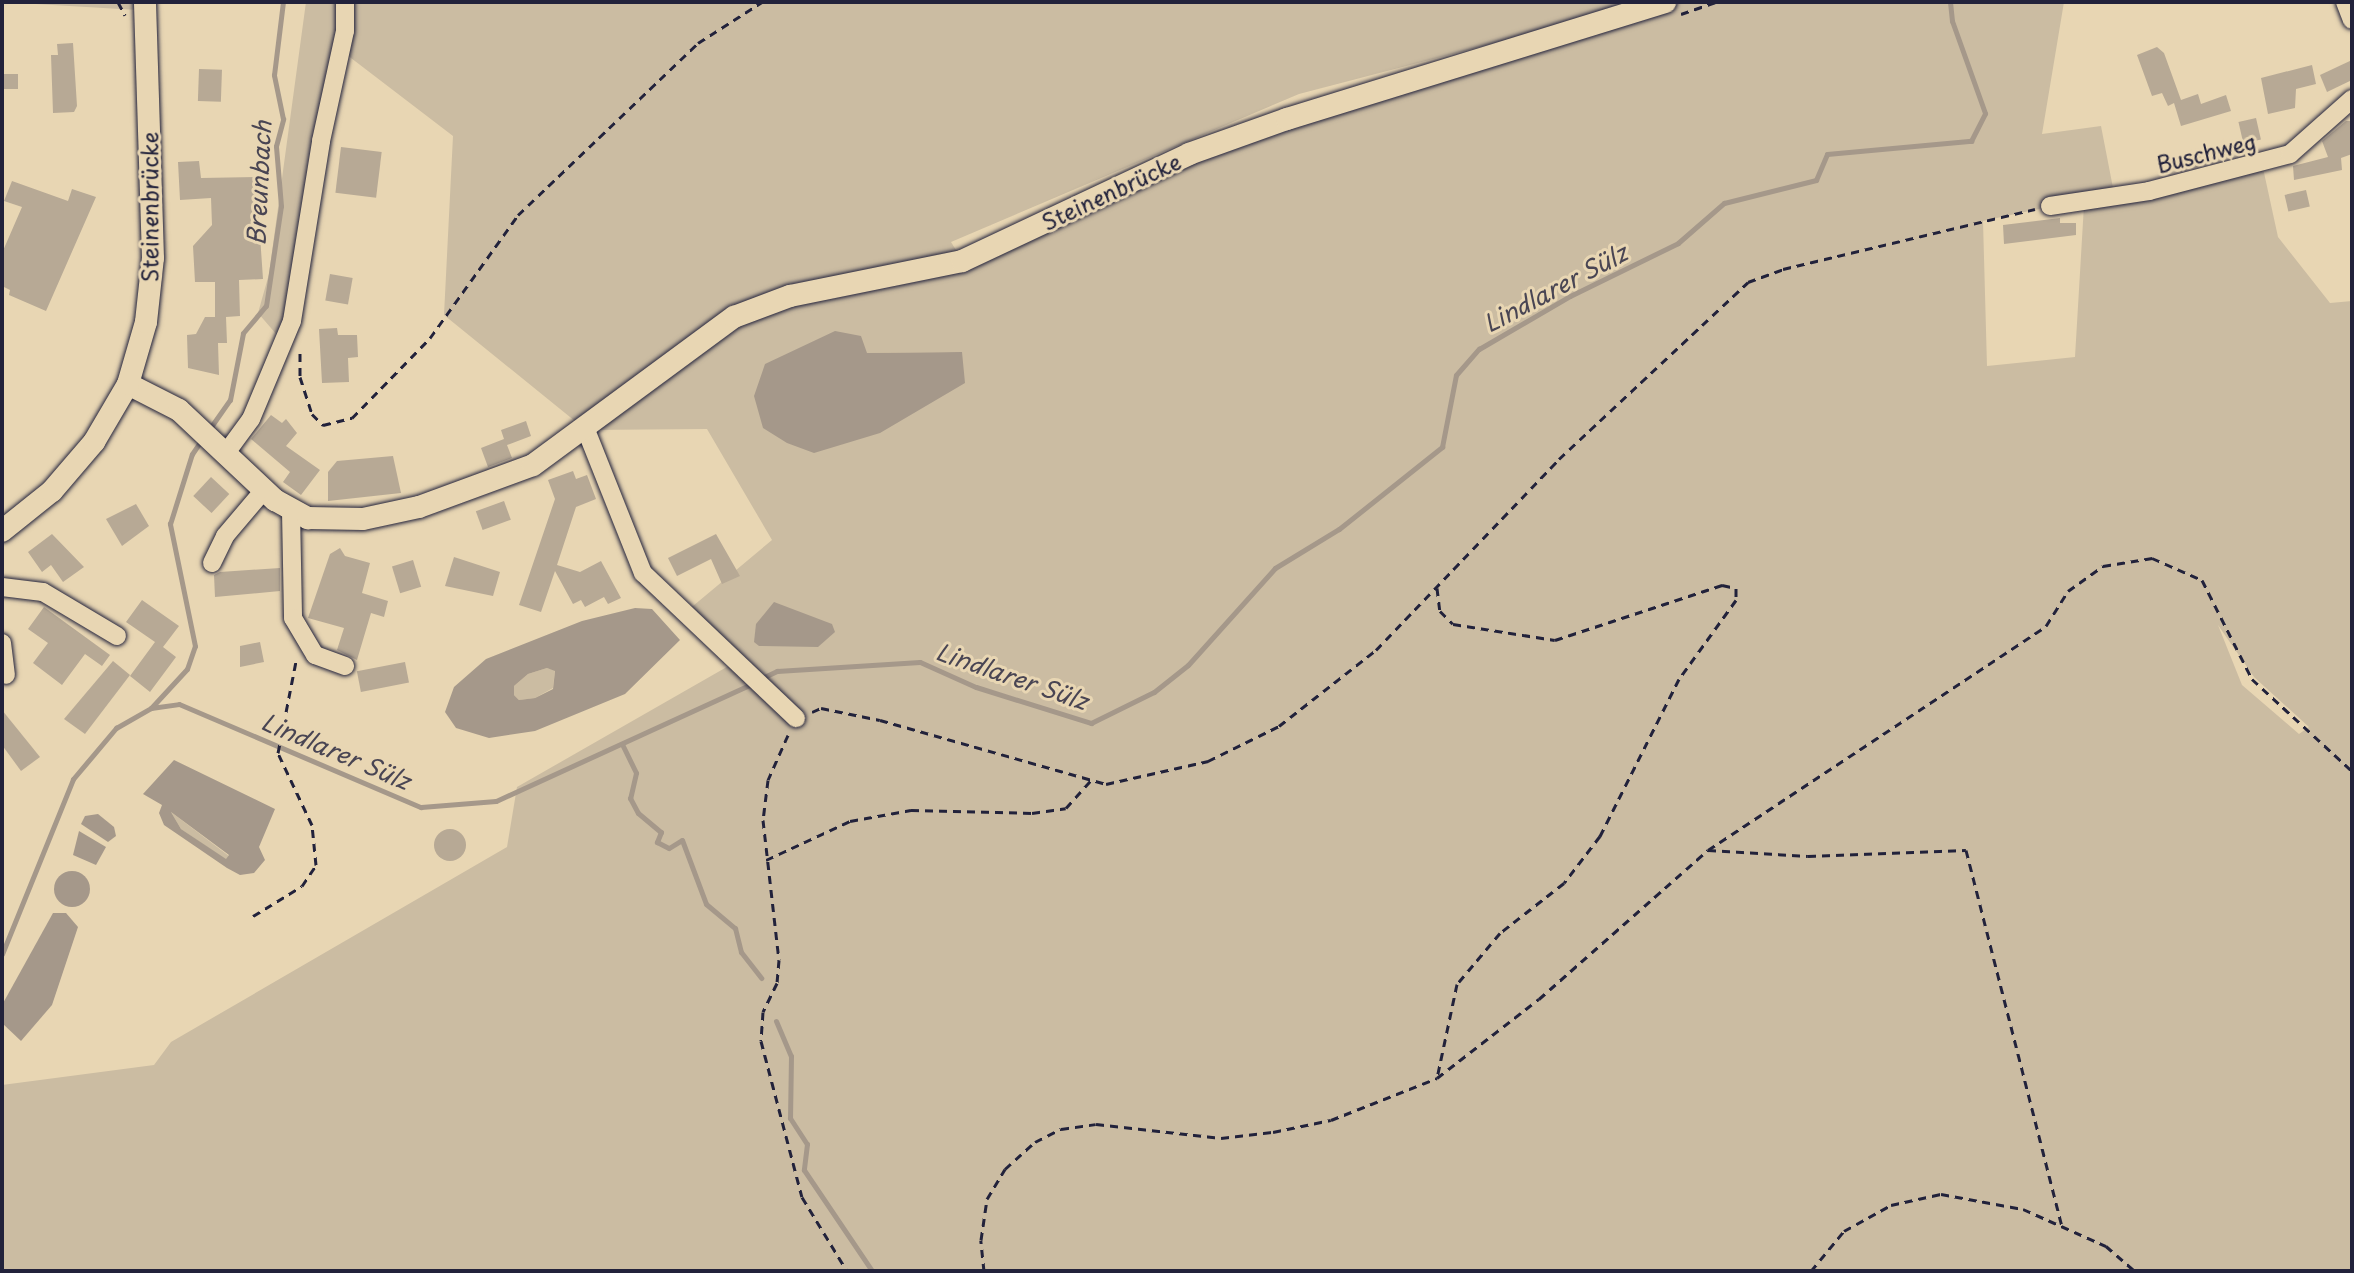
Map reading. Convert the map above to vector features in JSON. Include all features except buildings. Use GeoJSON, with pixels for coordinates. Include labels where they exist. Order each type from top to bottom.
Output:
{"type":"FeatureCollection","features":[{"type":"Feature","properties":{"kind":"main road","name":"Steinenbrücke"},"geometry":{"type":"LineString","coordinates":[[145,2],[153,258],[146,322],[128,384],[179,410],[264,490],[291,511],[332,520],[419,507],[533,465],[586,430],[698,339],[734,317],[790,296],[962,261],[1189,154],[1287,119],[1665,2]]}},
{"type":"Feature","properties":{"kind":"main road"},"geometry":{"type":"LineString","coordinates":[[2,531],[52,491],[94,442],[128,384]]}},
{"type":"Feature","properties":{"kind":"street"},"geometry":{"type":"LineString","coordinates":[[221,448],[251,419],[292,321],[321,141],[345,31],[345,2]]}},
{"type":"Feature","properties":{"kind":"street"},"geometry":{"type":"LineString","coordinates":[[2345,2],[2352,20]]}},
{"type":"Feature","properties":{"kind":"street","name":"Buschweg"},"geometry":{"type":"LineString","coordinates":[[2050,206],[2149,191],[2290,154],[2352,99]]}},
{"type":"Feature","properties":{"kind":"street"},"geometry":{"type":"LineString","coordinates":[[586,430],[643,573],[770,698],[796,718]]}},
{"type":"Feature","properties":{"kind":"street"},"geometry":{"type":"LineString","coordinates":[[212,563],[225,536],[264,490]]}},
{"type":"Feature","properties":{"kind":"street"},"geometry":{"type":"LineString","coordinates":[[291,511],[290,590],[298,631],[315,655],[345,666]]}},
{"type":"Feature","properties":{"kind":"street"},"geometry":{"type":"LineString","coordinates":[[2,587],[43,592],[117,636]]}},
{"type":"Feature","properties":{"kind":"street"},"geometry":{"type":"LineString","coordinates":[[2,643],[6,675]]}},
{"type":"Feature","properties":{"kind":"path"},"geometry":{"type":"LineString","coordinates":[[292,321],[300,332],[300,377],[312,414],[323,425],[352,418],[430,338],[518,215],[698,43],[762,2]]}},
{"type":"Feature","properties":{"kind":"path"},"geometry":{"type":"LineString","coordinates":[[847,1271],[802,1197],[761,1041],[763,1012],[777,983],[779,960],[766,860],[768,780],[796,718],[821,708],[880,720],[1106,784],[1208,761],[1279,726],[1376,650],[1559,459],[1748,282],[1783,269],[2050,206]]}},
{"type":"Feature","properties":{"kind":"path"},"geometry":{"type":"LineString","coordinates":[[984,1271],[981,1240],[987,1199],[1005,1169],[1035,1142],[1061,1129],[1096,1124],[1221,1138],[1273,1132],[1331,1120],[1437,1078],[1539,999],[1708,850],[2046,626],[2068,591],[2103,566],[2152,558],[2202,580],[2252,679],[2352,771]]}},
{"type":"Feature","properties":{"kind":"path"},"geometry":{"type":"LineString","coordinates":[[1437,587],[1440,611],[1453,624],[1555,640],[1722,585],[1736,588],[1736,600],[1679,679],[1600,836],[1564,883],[1500,933],[1457,984],[1437,1078]]}},
{"type":"Feature","properties":{"kind":"path"},"geometry":{"type":"LineString","coordinates":[[253,916],[302,886],[316,865],[312,825],[278,753],[298,631]]}},
{"type":"Feature","properties":{"kind":"path"},"geometry":{"type":"LineString","coordinates":[[766,860],[850,821],[911,810],[1032,813],[1066,808],[1091,780]]}},
{"type":"Feature","properties":{"kind":"path"},"geometry":{"type":"LineString","coordinates":[[1708,850],[1808,856],[1966,850],[2062,1226]]}},
{"type":"Feature","properties":{"kind":"path"},"geometry":{"type":"LineString","coordinates":[[1811,1271],[1844,1231],[1891,1205],[1941,1194],[2023,1209],[2106,1246],[2135,1271]]}},
{"type":"Feature","properties":{"kind":"shaded area"},"geometry":{"type":"Polygon","coordinates":[[[2,2],[137,2],[137,10],[2,2]]]}},
{"type":"Feature","properties":{"kind":"shaded area"},"geometry":{"type":"Polygon","coordinates":[[[306,2],[1652,2],[1299,94],[951,242],[962,260],[1189,154],[1665,2],[2064,2],[2042,134],[2101,126],[2114,193],[1983,221],[1987,366],[2075,357],[2084,205],[2263,168],[2278,237],[2330,303],[2352,301],[2352,1271],[2,1271],[2,1085],[154,1065],[171,1042],[507,847],[517,787],[732,664],[687,611],[772,540],[707,429],[586,430],[444,315],[453,136],[334,45],[291,303],[277,335],[258,313],[269,274],[306,2]],[[962,352],[866,353],[765,364],[962,352]],[[2218,625],[2242,685],[2299,734],[2309,727],[2254,677],[2218,625]]]}},
{"type":"Feature","properties":{"kind":"shaded area"},"geometry":{"type":"Polygon","coordinates":[[[835,331],[861,336],[867,353],[962,352],[965,383],[880,433],[814,453],[787,443],[763,428],[754,396],[765,364],[835,331]]]}},
{"type":"Feature","properties":{"kind":"shaded area"},"geometry":{"type":"Polygon","coordinates":[[[774,602],[832,624],[835,632],[818,647],[759,646],[754,642],[756,624],[774,602]]]}},
{"type":"Feature","properties":{"kind":"shaded area"},"geometry":{"type":"Polygon","coordinates":[[[635,608],[652,609],[680,640],[625,694],[535,731],[489,738],[456,728],[445,712],[454,687],[486,659],[582,621],[635,608]],[[547,668],[528,674],[514,686],[514,695],[519,700],[535,698],[553,689],[555,671],[547,668]]]}},
{"type":"Feature","properties":{"kind":"shaded area"},"geometry":{"type":"Polygon","coordinates":[[[547,668],[555,670],[553,688],[535,698],[519,700],[514,695],[514,686],[528,674],[547,668]]]}},
{"type":"Feature","properties":{"kind":"shaded area"},"geometry":{"type":"Polygon","coordinates":[[[174,760],[275,809],[259,847],[265,860],[254,873],[240,875],[227,868],[164,825],[159,813],[162,805],[143,794],[174,760]],[[171,812],[181,829],[226,859],[229,855],[171,812]]]}},
{"type":"Feature","properties":{"kind":"shaded area"},"geometry":{"type":"Polygon","coordinates":[[[171,812],[229,856],[226,860],[181,829],[171,812]]]}},
{"type":"Feature","properties":{"kind":"shaded area"},"geometry":{"type":"Polygon","coordinates":[[[98,814],[114,827],[116,836],[108,842],[81,824],[85,816],[98,814]]]}},
{"type":"Feature","properties":{"kind":"shaded area"},"geometry":{"type":"Polygon","coordinates":[[[79,831],[106,847],[96,865],[73,855],[79,831]]]}},
{"type":"Feature","properties":{"kind":"shaded area"},"geometry":{"type":"Polygon","coordinates":[[[72,871],[85,876],[90,889],[85,902],[72,907],[59,902],[54,889],[59,876],[72,871]]]}},
{"type":"Feature","properties":{"kind":"shaded area"},"geometry":{"type":"Polygon","coordinates":[[[53,913],[66,913],[78,927],[52,1005],[21,1041],[2,1023],[2,1005],[53,913]]]}},
{"type":"Feature","properties":{"kind":"waterway","name":"Breunbach"},"geometry":{"type":"LineString","coordinates":[[208,431],[230,400],[243,333],[266,306],[281,206],[276,146],[283,119],[274,75],[283,2]]}},
{"type":"Feature","properties":{"kind":"waterway","name":"Lindlarer Sülz"},"geometry":{"type":"LineString","coordinates":[[762,678],[777,671],[920,662],[976,687],[1091,723],[1154,692],[1188,665],[1275,568],[1339,529],[1442,447],[1456,375],[1479,349],[1570,296],[1678,243],[1724,203],[1816,180],[1827,154],[1971,141],[1985,113],[1952,21],[1950,2]]}},
{"type":"Feature","properties":{"kind":"waterway","name":"Breunbach"},"geometry":{"type":"LineString","coordinates":[[151,708],[187,669],[195,646],[170,524],[192,454],[202,439]]}},
{"type":"Feature","properties":{"kind":"waterway","name":"Lindlarer Sülz"},"geometry":{"type":"LineString","coordinates":[[2,954],[73,779],[116,728],[151,708],[179,704],[421,807],[496,801],[754,683]]}},
{"type":"Feature","properties":{"kind":"waterway"},"geometry":{"type":"LineString","coordinates":[[622,744],[636,773],[630,798],[638,813],[661,832],[657,842],[669,848],[682,840],[706,904],[735,928],[741,952],[761,978]]}},
{"type":"Feature","properties":{"kind":"waterway"},"geometry":{"type":"LineString","coordinates":[[776,1021],[791,1056],[790,1118],[807,1144],[804,1170],[872,1271]]}}]}
